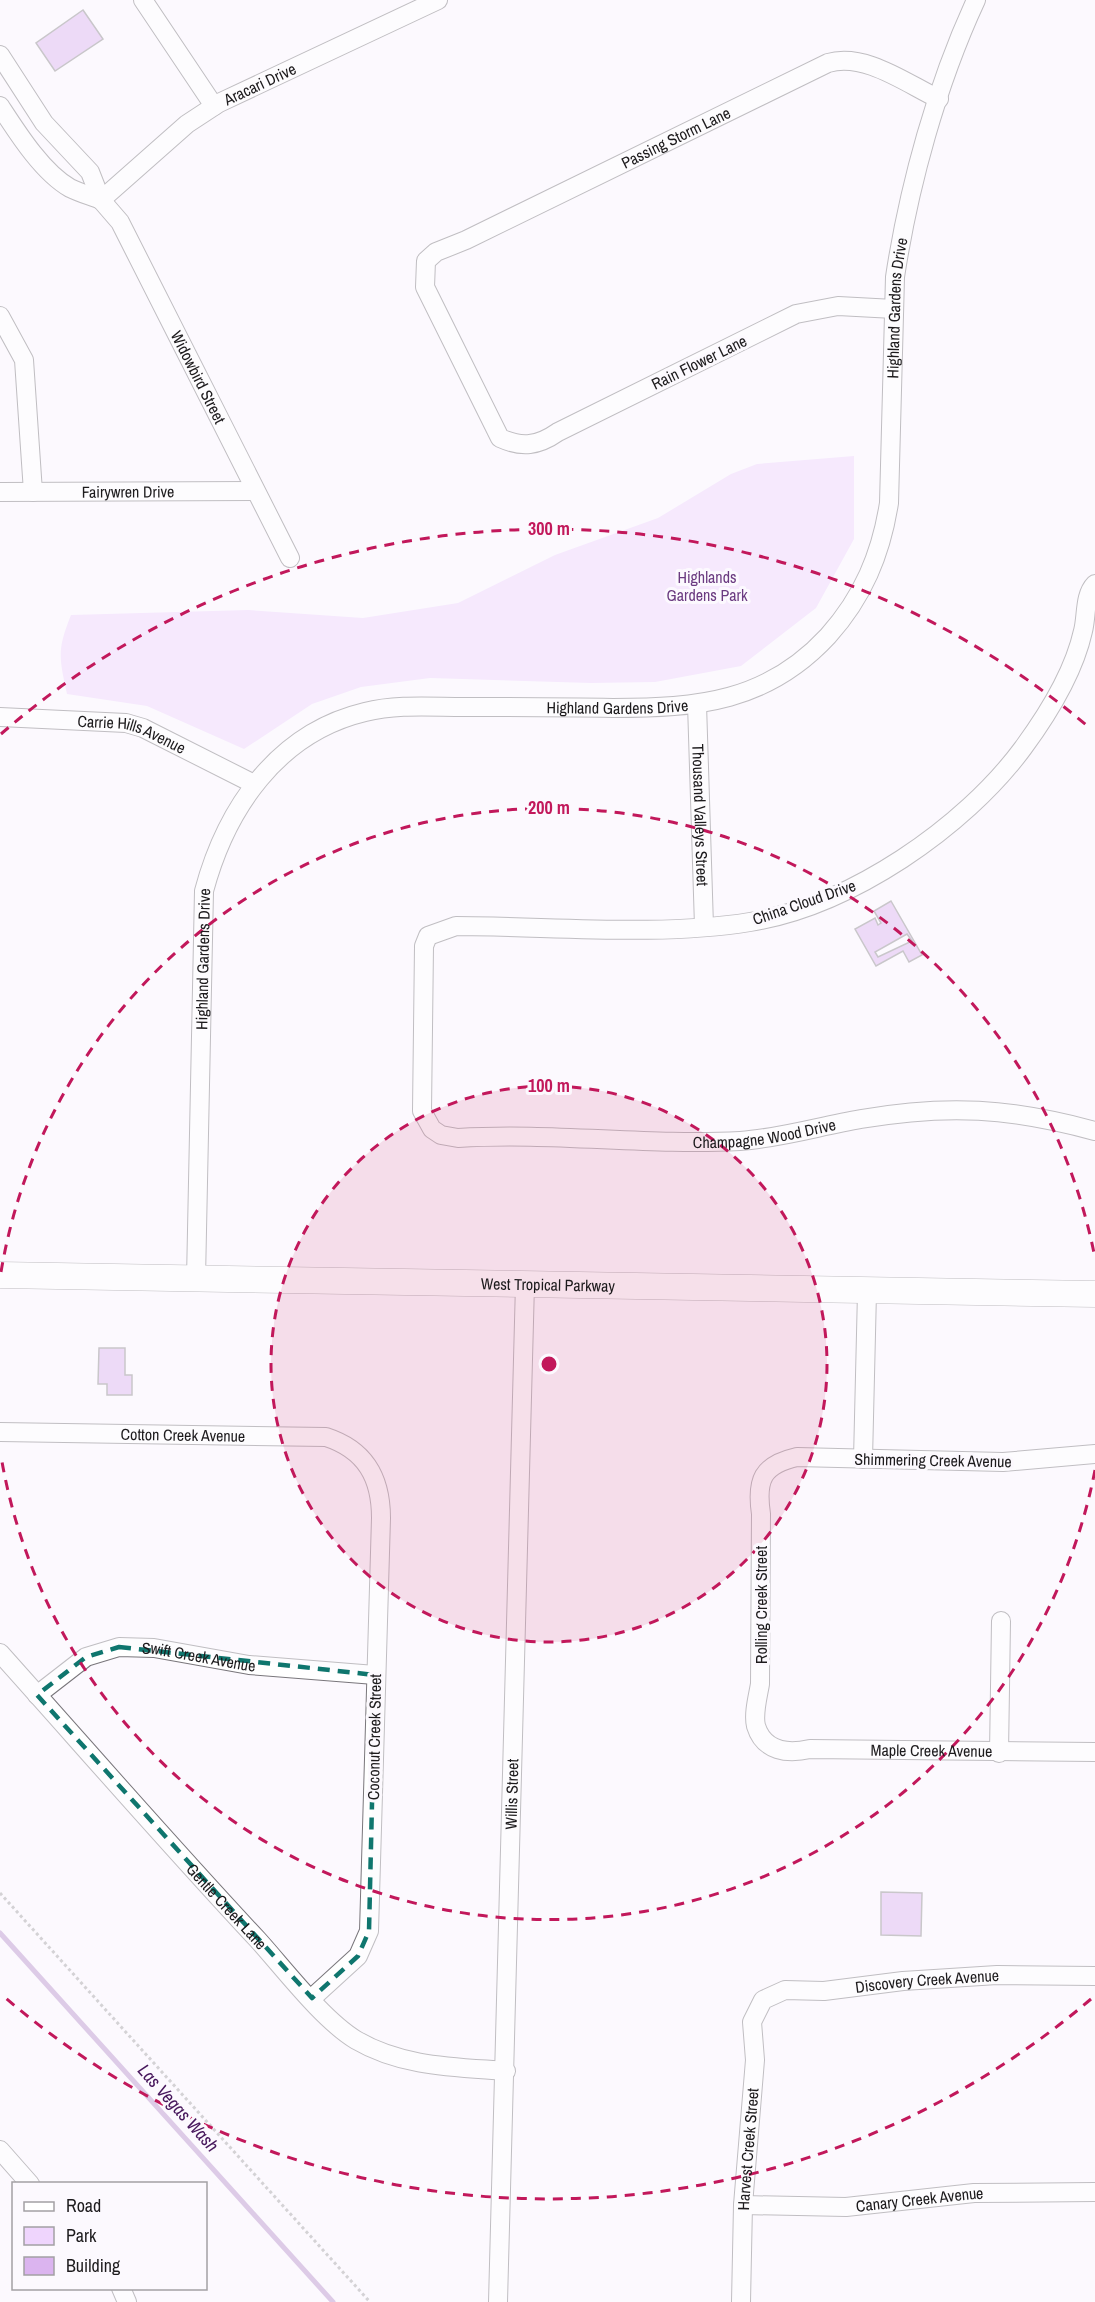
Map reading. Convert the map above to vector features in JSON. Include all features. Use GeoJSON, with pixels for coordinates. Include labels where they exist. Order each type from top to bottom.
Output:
{"type":"FeatureCollection","features":[{"type":"Feature","properties":{"kind":"main road","name":"West Tropical Parkway"},"geometry":{"type":"LineString","coordinates":[[0,1275],[867,1292],[1095,1294]]}},
{"type":"Feature","properties":{"kind":"street"},"geometry":{"type":"LineString","coordinates":[[142,0],[214,106]]}},
{"type":"Feature","properties":{"kind":"street","name":"Aracari Drive"},"geometry":{"type":"LineString","coordinates":[[101,200],[187,124],[214,106],[411,6],[438,0]]}},
{"type":"Feature","properties":{"kind":"street","name":"Highland Gardens Drive"},"geometry":{"type":"LineString","coordinates":[[196,1279],[204,891],[223,836],[240,801],[254,784],[301,740],[327,724],[363,712],[387,707],[674,708],[724,700],[756,689],[786,673],[812,653],[858,597],[873,568],[884,537],[889,502],[896,277],[905,223],[939,99],[976,0]]}},
{"type":"Feature","properties":{"kind":"street","name":"Widowbird Street"},"geometry":{"type":"LineString","coordinates":[[0,55],[44,123],[90,172],[101,200],[120,222],[254,491],[290,558]]}},
{"type":"Feature","properties":{"kind":"street","name":"Passing Storm Lane"},"geometry":{"type":"LineString","coordinates":[[512,444],[500,438],[492,424],[425,287],[426,261],[436,252],[466,240],[828,63],[851,60],[863,63],[939,99]]}},
{"type":"Feature","properties":{"kind":"street","name":"Widowbird Street"},"geometry":{"type":"LineString","coordinates":[[0,106],[19,135],[43,164],[69,187],[101,200]]}},
{"type":"Feature","properties":{"kind":"street","name":"Rain Flower Lane"},"geometry":{"type":"LineString","coordinates":[[512,444],[528,445],[543,442],[558,432],[796,314],[838,306],[894,309]]}},
{"type":"Feature","properties":{"kind":"street"},"geometry":{"type":"LineString","coordinates":[[0,316],[24,360],[33,492]]}},
{"type":"Feature","properties":{"kind":"street","name":"Fairywren Drive"},"geometry":{"type":"LineString","coordinates":[[0,492],[254,491]]}},
{"type":"Feature","properties":{"kind":"street","name":"China Cloud Drive"},"geometry":{"type":"LineString","coordinates":[[432,1129],[422,1111],[421,1099],[424,946],[428,936],[456,926],[704,926],[752,922],[827,898],[863,882],[942,832],[1003,774],[1040,721],[1068,672],[1082,636],[1087,613],[1087,597],[1095,584]]}},
{"type":"Feature","properties":{"kind":"street","name":"Thousand Valleys Street"},"geometry":{"type":"LineString","coordinates":[[697,704],[704,926]]}},
{"type":"Feature","properties":{"kind":"street","name":"Carrie Hills Avenue"},"geometry":{"type":"LineString","coordinates":[[0,717],[126,723],[143,728],[254,784]]}},
{"type":"Feature","properties":{"kind":"street","name":"Champagne Wood Drive"},"geometry":{"type":"LineString","coordinates":[[432,1129],[441,1135],[458,1138],[740,1141],[800,1134],[862,1119],[970,1108],[1008,1111],[1095,1131]]}},
{"type":"Feature","properties":{"kind":"street","name":"Willis Street"},"geometry":{"type":"LineString","coordinates":[[498,2302],[506,2071],[525,1284]]}},
{"type":"Feature","properties":{"kind":"street"},"geometry":{"type":"LineString","coordinates":[[863,1459],[867,1292]]}},
{"type":"Feature","properties":{"kind":"street","name":"Cotton Creek Avenue"},"geometry":{"type":"LineString","coordinates":[[0,1432],[326,1437],[351,1449],[360,1458]]}},
{"type":"Feature","properties":{"kind":"street","name":"Shimmering Creek Avenue"},"geometry":{"type":"LineString","coordinates":[[772,1465],[798,1457],[1003,1462],[1095,1454]]}},
{"type":"Feature","properties":{"kind":"street","name":"Coconut Creek Street"},"geometry":{"type":"LineString","coordinates":[[312,1998],[358,1956],[369,1931],[381,1498],[373,1473],[360,1458]]}},
{"type":"Feature","properties":{"kind":"street","name":"Rolling Creek Street"},"geometry":{"type":"LineString","coordinates":[[770,1744],[756,1725],[756,1710],[760,1684],[761,1514],[759,1498],[764,1474],[772,1465]]}},
{"type":"Feature","properties":{"kind":"street"},"geometry":{"type":"LineString","coordinates":[[999,1753],[1001,1621]]}},
{"type":"Feature","properties":{"kind":"street","name":"Swift Creek Avenue"},"geometry":{"type":"LineString","coordinates":[[37,1695],[72,1665],[86,1657],[119,1647],[154,1648],[249,1665],[375,1675]]}},
{"type":"Feature","properties":{"kind":"street","name":"Gentle Creek Lane"},"geometry":{"type":"LineString","coordinates":[[0,1653],[312,1998],[355,2039],[382,2052],[429,2066],[506,2071]]}},
{"type":"Feature","properties":{"kind":"street","name":"Maple Creek Avenue"},"geometry":{"type":"LineString","coordinates":[[770,1744],[777,1751],[792,1753],[810,1749],[999,1753],[1095,1752]]}},
{"type":"Feature","properties":{"kind":"street","name":"Discovery Creek Avenue"},"geometry":{"type":"LineString","coordinates":[[763,2000],[786,1990],[825,1991],[903,1980],[998,1975],[1095,1976]]}},
{"type":"Feature","properties":{"kind":"street","name":"Harvest Creek Street"},"geometry":{"type":"LineString","coordinates":[[741,2302],[743,2205],[755,2060],[752,2022],[763,2000]]}},
{"type":"Feature","properties":{"kind":"street"},"geometry":{"type":"LineString","coordinates":[[0,2150],[28,2182]]}},
{"type":"Feature","properties":{"kind":"street","name":"Canary Creek Avenue"},"geometry":{"type":"LineString","coordinates":[[743,2205],[846,2207],[974,2193],[1095,2192]]}},
{"type":"Feature","properties":{"kind":"path"},"geometry":{"type":"LineString","coordinates":[[0,1893],[370,2302]]}},
{"type":"Feature","properties":{"kind":"highlighted area"},"geometry":{"type":"Polygon","coordinates":[[[119,1647],[375,1675],[369,1931],[358,1956],[312,1998],[37,1695],[86,1657],[119,1647]]]}},
{"type":"Feature","properties":{"kind":"green space","name":"Highlands Gardens Park"},"geometry":{"type":"Polygon","coordinates":[[[854,456],[854,539],[816,608],[741,666],[655,682],[591,683],[430,678],[361,687],[312,704],[244,749],[147,706],[67,694],[62,671],[61,646],[71,615],[248,610],[363,618],[458,603],[555,555],[658,518],[731,474],[757,464],[854,456]]]}},
{"type":"Feature","properties":{"kind":"building"},"geometry":{"type":"Polygon","coordinates":[[[83,10],[103,39],[55,71],[36,43],[83,10]]]}},
{"type":"Feature","properties":{"kind":"building"},"geometry":{"type":"Polygon","coordinates":[[[891,901],[922,955],[909,962],[903,951],[876,966],[855,929],[875,918],[878,925],[881,923],[874,911],[891,901]],[[907,934],[875,952],[878,957],[912,941],[907,934]]]}},
{"type":"Feature","properties":{"kind":"building"},"geometry":{"type":"Polygon","coordinates":[[[99,1348],[125,1348],[125,1375],[132,1375],[132,1395],[107,1395],[107,1384],[98,1384],[99,1348]]]}},
{"type":"Feature","properties":{"kind":"building"},"geometry":{"type":"Polygon","coordinates":[[[881,1892],[922,1893],[921,1936],[881,1935],[881,1892]]]}},
{"type":"Feature","properties":{"kind":"waterway","name":"Las Vegas Wash"},"geometry":{"type":"LineString","coordinates":[[0,1933],[333,2302]]}}]}
